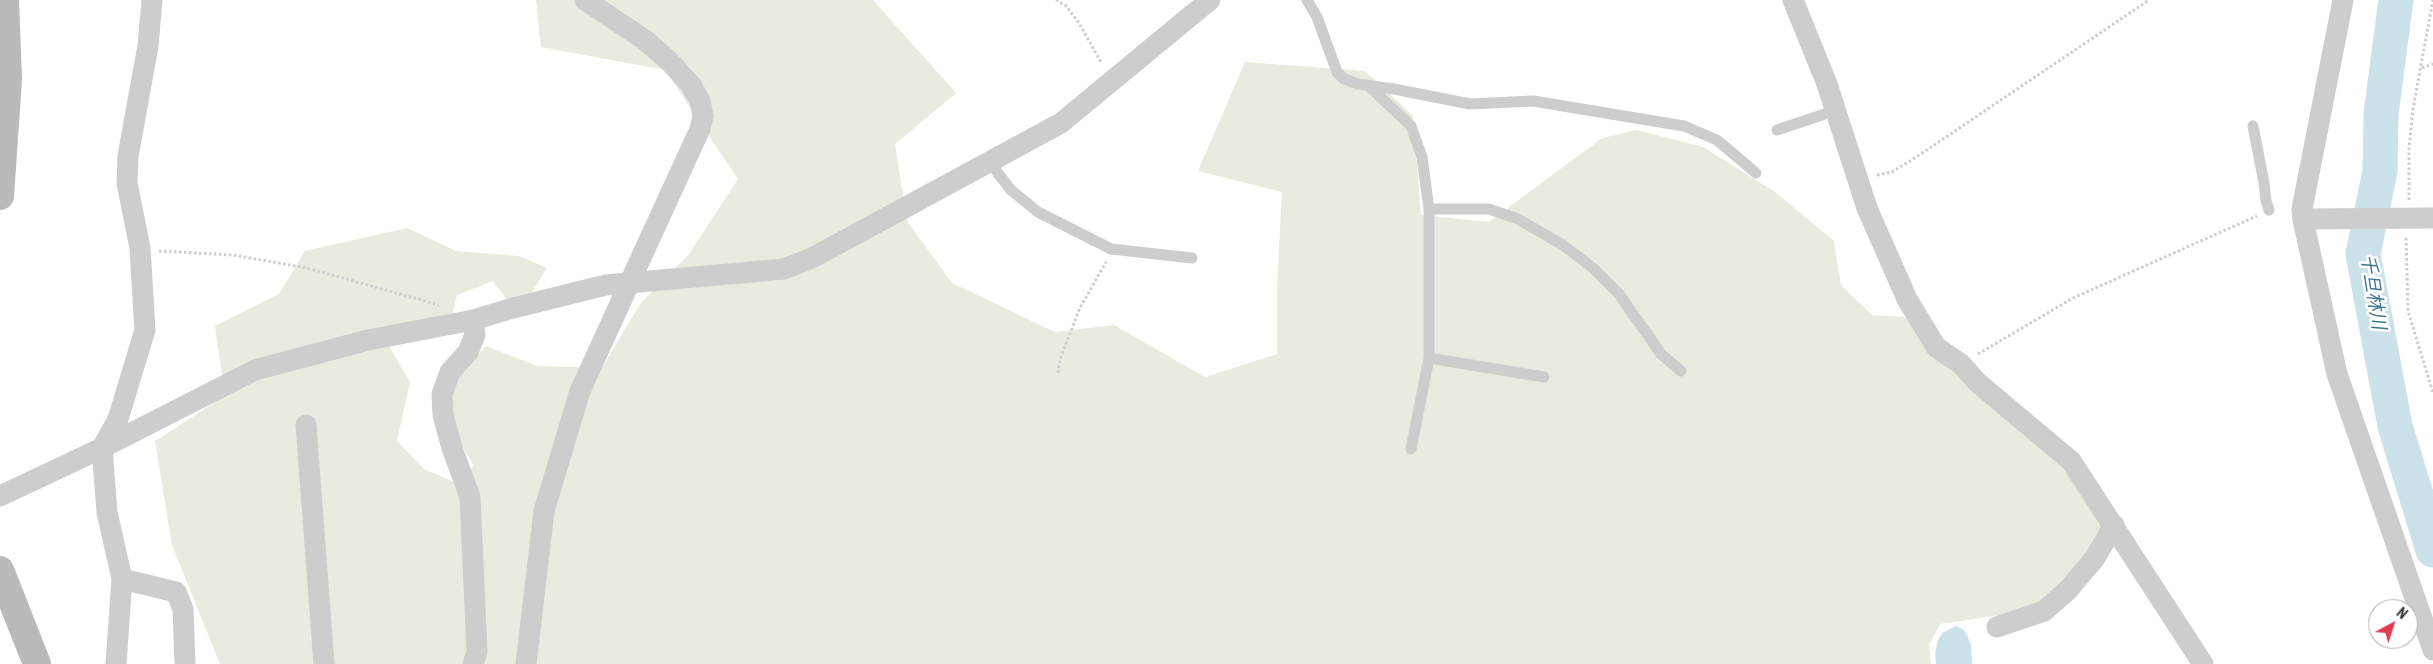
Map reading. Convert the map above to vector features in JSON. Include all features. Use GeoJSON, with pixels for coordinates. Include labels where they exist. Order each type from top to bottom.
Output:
{"type":"FeatureCollection","features":[{"type":"Feature","properties":{"kind":"street"},"geometry":{"type":"LineString","coordinates":[[0,196],[8,79],[5,0]]}},
{"type":"Feature","properties":{"kind":"street"},"geometry":{"type":"LineString","coordinates":[[116,664],[122,579],[106,512],[102,448],[118,419],[145,330],[140,248],[127,183],[128,156],[148,46],[152,0]]}},
{"type":"Feature","properties":{"kind":"street"},"geometry":{"type":"LineString","coordinates":[[526,664],[544,511],[580,391],[700,129],[703,116],[700,101],[691,85],[669,61],[645,40],[585,0]]}},
{"type":"Feature","properties":{"kind":"street"},"geometry":{"type":"LineString","coordinates":[[0,496],[102,448],[255,370],[368,340],[473,320],[560,296],[629,282],[784,268],[812,258],[1061,123],[1210,0]]}},
{"type":"Feature","properties":{"kind":"street"},"geometry":{"type":"LineString","coordinates":[[1793,0],[1826,84],[1867,208],[1907,299],[1936,347],[1961,364],[1977,382],[2071,461],[2202,664]]}},
{"type":"Feature","properties":{"kind":"street"},"geometry":{"type":"LineString","coordinates":[[2343,0],[2302,209],[2303,220],[2337,374],[2433,650]]}},
{"type":"Feature","properties":{"kind":"street"},"geometry":{"type":"LineString","coordinates":[[2309,219],[2433,218]]}},
{"type":"Feature","properties":{"kind":"street"},"geometry":{"type":"LineString","coordinates":[[473,320],[475,335],[468,352],[450,372],[442,394],[444,415],[452,448],[470,497],[477,652],[473,664]]}},
{"type":"Feature","properties":{"kind":"street"},"geometry":{"type":"LineString","coordinates":[[306,424],[324,664]]}},
{"type":"Feature","properties":{"kind":"street"},"geometry":{"type":"LineString","coordinates":[[1997,627],[2044,611],[2062,596],[2083,574],[2114,525]]}},
{"type":"Feature","properties":{"kind":"street"},"geometry":{"type":"LineString","coordinates":[[0,570],[37,664]]}},
{"type":"Feature","properties":{"kind":"street"},"geometry":{"type":"LineString","coordinates":[[122,579],[176,592],[183,609],[184,664]]}},
{"type":"Feature","properties":{"kind":"lane"},"geometry":{"type":"LineString","coordinates":[[1307,0],[1317,17],[1337,72],[1344,80],[1470,104],[1533,101],[1684,126],[1717,140],[1756,173]]}},
{"type":"Feature","properties":{"kind":"lane"},"geometry":{"type":"LineString","coordinates":[[1369,86],[1411,126],[1422,157],[1429,208],[1429,358],[1411,449]]}},
{"type":"Feature","properties":{"kind":"lane"},"geometry":{"type":"LineString","coordinates":[[1777,130],[1834,111]]}},
{"type":"Feature","properties":{"kind":"lane"},"geometry":{"type":"LineString","coordinates":[[2253,126],[2266,201],[2270,210]]}},
{"type":"Feature","properties":{"kind":"lane"},"geometry":{"type":"LineString","coordinates":[[992,160],[997,172],[1011,190],[1038,212],[1111,249],[1192,258]]}},
{"type":"Feature","properties":{"kind":"lane"},"geometry":{"type":"LineString","coordinates":[[1429,208],[1489,209],[1518,219],[1563,245],[1593,268],[1619,294],[1661,354],[1681,372]]}},
{"type":"Feature","properties":{"kind":"lane"},"geometry":{"type":"LineString","coordinates":[[1429,358],[1544,377]]}},
{"type":"Feature","properties":{"kind":"path"},"geometry":{"type":"LineString","coordinates":[[1056,0],[1066,6],[1079,23],[1112,81]]}},
{"type":"Feature","properties":{"kind":"path"},"geometry":{"type":"LineString","coordinates":[[1857,180],[1892,172],[2149,0]]}},
{"type":"Feature","properties":{"kind":"path"},"geometry":{"type":"LineString","coordinates":[[2421,68],[2433,64]]}},
{"type":"Feature","properties":{"kind":"path"},"geometry":{"type":"LineString","coordinates":[[1961,364],[2073,298],[2270,210]]}},
{"type":"Feature","properties":{"kind":"path"},"geometry":{"type":"LineString","coordinates":[[140,248],[172,253],[233,255],[307,268],[442,306]]}},
{"type":"Feature","properties":{"kind":"path"},"geometry":{"type":"LineString","coordinates":[[1058,374],[1060,359],[1080,308],[1104,267],[1111,249]]}},
{"type":"Feature","properties":{"kind":"shaded area"},"geometry":{"type":"Polygon","coordinates":[[[536,0],[873,0],[956,93],[895,144],[907,221],[952,283],[1055,332],[1114,325],[1205,377],[1277,354],[1277,286],[1282,192],[1198,171],[1245,62],[1365,71],[1413,116],[1421,215],[1489,222],[1602,138],[1637,130],[1703,147],[1775,192],[1834,241],[1841,285],[1872,315],[1905,317],[1990,405],[2067,463],[2109,526],[2041,609],[1940,624],[1929,645],[1931,664],[220,664],[172,545],[155,441],[225,396],[215,326],[279,294],[305,251],[407,228],[456,251],[519,256],[547,268],[532,292],[507,299],[493,281],[457,295],[451,320],[391,332],[390,348],[410,382],[397,441],[424,469],[454,482],[474,466],[458,439],[450,414],[453,387],[458,375],[486,346],[537,366],[602,368],[640,304],[689,254],[738,179],[665,70],[541,47],[536,0]]]}},
{"type":"Feature","properties":{"kind":"water"},"geometry":{"type":"Polygon","coordinates":[[[1956,626],[1964,630],[1967,635],[1971,645],[1972,664],[1936,664],[1935,653],[1938,640],[1942,633],[1956,626]]]}},
{"type":"Feature","properties":{"kind":"waterway","name":"千旦林川"},"geometry":{"type":"LineString","coordinates":[[2396,0],[2381,114],[2380,171],[2363,254],[2395,426],[2433,550]]}}]}
